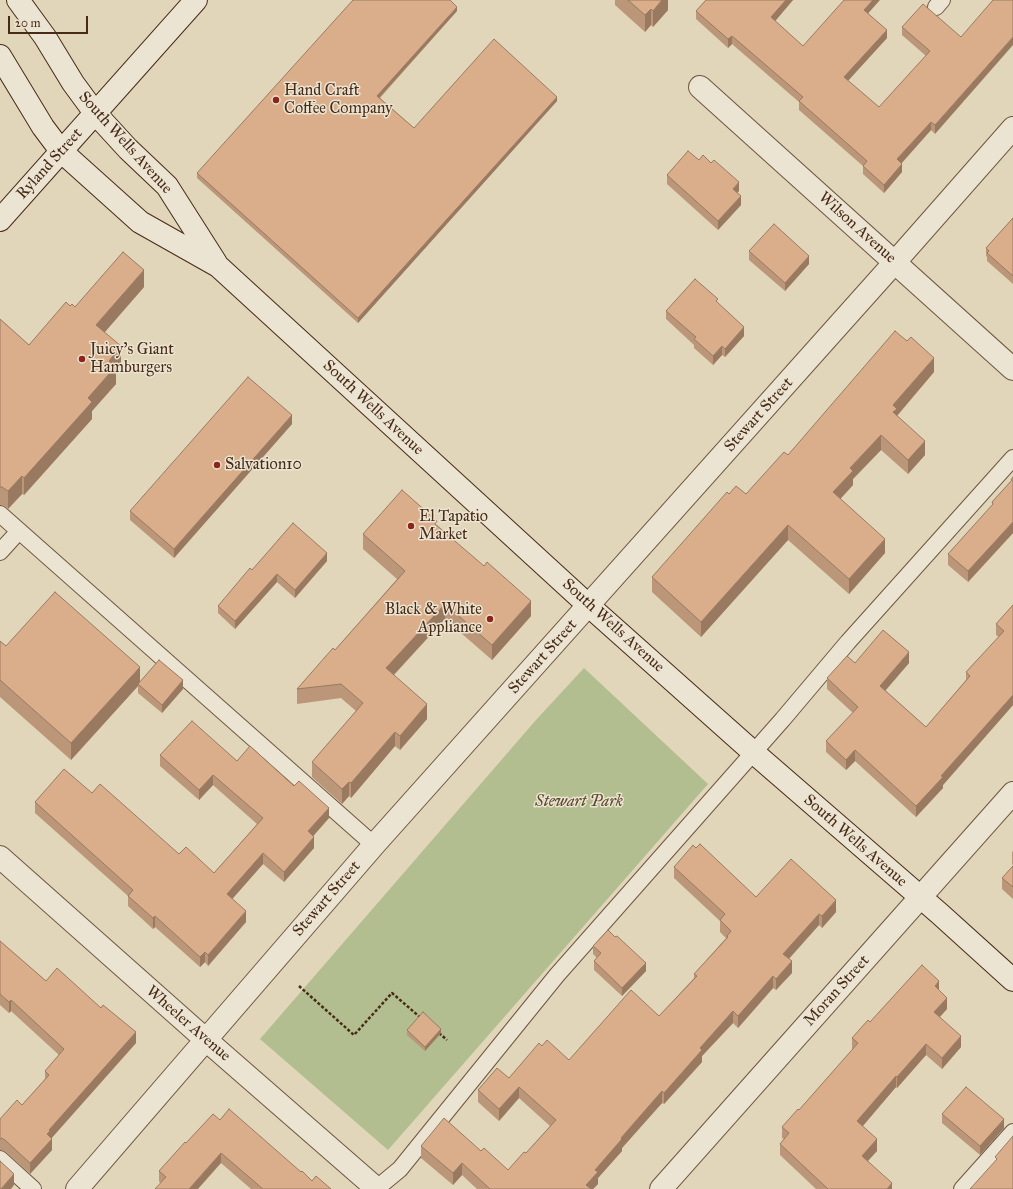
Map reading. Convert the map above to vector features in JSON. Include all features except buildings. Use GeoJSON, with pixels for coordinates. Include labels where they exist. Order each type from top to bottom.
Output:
{"type":"FeatureCollection","features":[{"type":"Feature","properties":{"kind":"street","name":"South Wells Avenue"},"geometry":{"type":"LineString","coordinates":[[18,0],[45,37],[73,83],[95,114],[166,186],[218,266]]}},
{"type":"Feature","properties":{"kind":"street","name":"Ryland Street"},"geometry":{"type":"LineString","coordinates":[[0,220],[196,0]]}},
{"type":"Feature","properties":{"kind":"street","name":"South Wells Avenue"},"geometry":{"type":"LineString","coordinates":[[0,56],[43,127],[61,151],[140,222],[218,266],[588,606],[1013,980]]}},
{"type":"Feature","properties":{"kind":"street","name":"Wilson Avenue"},"geometry":{"type":"LineString","coordinates":[[700,87],[1013,369]]}},
{"type":"Feature","properties":{"kind":"street","name":"Stewart Street"},"geometry":{"type":"LineString","coordinates":[[77,1189],[374,845],[1013,128]]}},
{"type":"Feature","properties":{"kind":"street","name":"Moran Street"},"geometry":{"type":"LineString","coordinates":[[661,1189],[1013,793]]}},
{"type":"Feature","properties":{"kind":"street","name":"Wheeler Avenue"},"geometry":{"type":"LineString","coordinates":[[0,857],[377,1189]]}},
{"type":"Feature","properties":{"kind":"lane"},"geometry":{"type":"LineString","coordinates":[[377,1189],[400,1169],[557,975],[848,642],[1013,458]]}},
{"type":"Feature","properties":{"kind":"lane"},"geometry":{"type":"LineString","coordinates":[[0,514],[374,845]]}},
{"type":"Feature","properties":{"kind":"lane"},"geometry":{"type":"LineString","coordinates":[[0,552],[19,531]]}},
{"type":"Feature","properties":{"kind":"lane"},"geometry":{"type":"LineString","coordinates":[[962,1189],[1013,1132]]}},
{"type":"Feature","properties":{"kind":"lane"},"geometry":{"type":"LineString","coordinates":[[0,1159],[33,1189]]}},
{"type":"Feature","properties":{"kind":"path"},"geometry":{"type":"LineString","coordinates":[[299,986],[354,1035],[392,993],[425,1021]]}},
{"type":"Feature","properties":{"kind":"path"},"geometry":{"type":"LineString","coordinates":[[436,1031],[448,1040]]}},
{"type":"Feature","properties":{"kind":"green space","name":"Stewart Park"},"geometry":{"type":"Polygon","coordinates":[[[584,668],[708,784],[388,1150],[260,1039],[536,720],[584,668]]]}},
{"type":"Feature","properties":{"kind":"place","name":"Hand Craft Coffee Company"},"geometry":{"type":"Point","coordinates":[276,100]}},
{"type":"Feature","properties":{"kind":"place","name":"Juicy's Giant Hamburgers"},"geometry":{"type":"Point","coordinates":[82,359]}},
{"type":"Feature","properties":{"kind":"place","name":"Salvation10"},"geometry":{"type":"Point","coordinates":[217,465]}},
{"type":"Feature","properties":{"kind":"place","name":"El Tapatio Market"},"geometry":{"type":"Point","coordinates":[411,526]}},
{"type":"Feature","properties":{"kind":"place","name":"Black & White Appliance"},"geometry":{"type":"Point","coordinates":[490,619]}}]}
